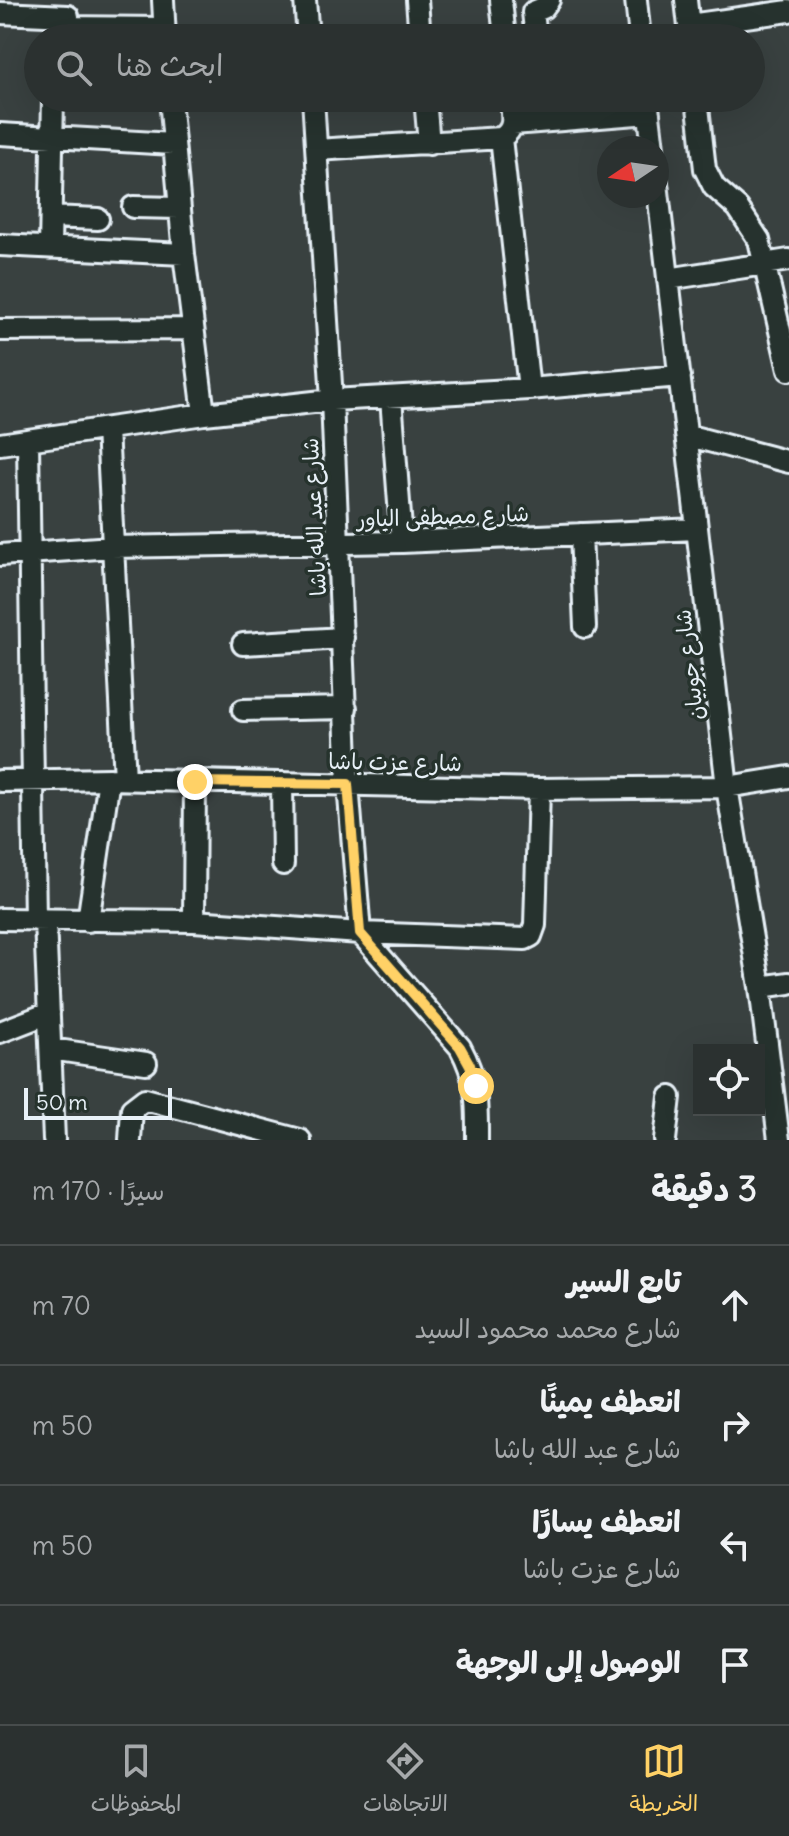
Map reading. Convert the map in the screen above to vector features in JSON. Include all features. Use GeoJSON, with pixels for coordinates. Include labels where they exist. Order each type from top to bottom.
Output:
{"type":"FeatureCollection","features":[{"type":"Feature","properties":{"kind":"street"},"geometry":{"type":"LineString","coordinates":[[163,0],[164,24]]}},
{"type":"Feature","properties":{"kind":"street"},"geometry":{"type":"LineString","coordinates":[[305,0],[307,24]]}},
{"type":"Feature","properties":{"kind":"street"},"geometry":{"type":"LineString","coordinates":[[417,0],[419,24]]}},
{"type":"Feature","properties":{"kind":"street"},"geometry":{"type":"LineString","coordinates":[[501,0],[504,24]]}},
{"type":"Feature","properties":{"kind":"street"},"geometry":{"type":"LineString","coordinates":[[534,24],[533,12],[543,8],[549,0]]}},
{"type":"Feature","properties":{"kind":"street"},"geometry":{"type":"LineString","coordinates":[[636,0],[639,24]]}},
{"type":"Feature","properties":{"kind":"street"},"geometry":{"type":"LineString","coordinates":[[686,0],[689,24]]}},
{"type":"Feature","properties":{"kind":"street"},"geometry":{"type":"LineString","coordinates":[[725,24],[789,11]]}},
{"type":"Feature","properties":{"kind":"street"},"geometry":{"type":"LineString","coordinates":[[0,13],[94,24]]}},
{"type":"Feature","properties":{"kind":"street"},"geometry":{"type":"LineString","coordinates":[[50,248],[53,112]]}},
{"type":"Feature","properties":{"kind":"street"},"geometry":{"type":"LineString","coordinates":[[171,112],[184,254],[204,414]]}},
{"type":"Feature","properties":{"kind":"street","name":"شارع عبد الله باشا"},"geometry":{"type":"LineString","coordinates":[[314,112],[332,400],[348,784],[360,933]]}},
{"type":"Feature","properties":{"kind":"street"},"geometry":{"type":"LineString","coordinates":[[426,112],[429,144]]}},
{"type":"Feature","properties":{"kind":"street"},"geometry":{"type":"LineString","coordinates":[[509,112],[507,131],[529,389]]}},
{"type":"Feature","properties":{"kind":"street"},"geometry":{"type":"LineString","coordinates":[[317,150],[429,144],[610,112]]}},
{"type":"Feature","properties":{"kind":"street"},"geometry":{"type":"LineString","coordinates":[[649,112],[652,136]]}},
{"type":"Feature","properties":{"kind":"street"},"geometry":{"type":"LineString","coordinates":[[699,112],[705,169],[714,187],[738,208],[759,240],[789,370]]}},
{"type":"Feature","properties":{"kind":"street"},"geometry":{"type":"LineString","coordinates":[[0,134],[173,144]]}},
{"type":"Feature","properties":{"kind":"street"},"geometry":{"type":"LineString","coordinates":[[133,207],[179,208]]}},
{"type":"Feature","properties":{"kind":"street","name":"شارع جوبيان"},"geometry":{"type":"LineString","coordinates":[[660,208],[727,787],[760,987],[779,1140]]}},
{"type":"Feature","properties":{"kind":"street"},"geometry":{"type":"LineString","coordinates":[[51,217],[98,219]]}},
{"type":"Feature","properties":{"kind":"street"},"geometry":{"type":"LineString","coordinates":[[0,245],[184,254]]}},
{"type":"Feature","properties":{"kind":"street"},"geometry":{"type":"LineString","coordinates":[[668,279],[789,260]]}},
{"type":"Feature","properties":{"kind":"street"},"geometry":{"type":"LineString","coordinates":[[0,330],[193,329]]}},
{"type":"Feature","properties":{"kind":"street"},"geometry":{"type":"LineString","coordinates":[[0,444],[204,414],[332,400],[529,389],[680,376]]}},
{"type":"Feature","properties":{"kind":"street"},"geometry":{"type":"LineString","coordinates":[[391,398],[402,542]]}},
{"type":"Feature","properties":{"kind":"street"},"geometry":{"type":"LineString","coordinates":[[88,921],[117,779],[107,429]]}},
{"type":"Feature","properties":{"kind":"street"},"geometry":{"type":"LineString","coordinates":[[686,435],[789,462]]}},
{"type":"Feature","properties":{"kind":"street"},"geometry":{"type":"LineString","coordinates":[[28,441],[34,781],[54,1140]]}},
{"type":"Feature","properties":{"kind":"street","name":"شارع مصطفى الياور"},"geometry":{"type":"LineString","coordinates":[[0,555],[112,547],[339,544],[697,529]]}},
{"type":"Feature","properties":{"kind":"street"},"geometry":{"type":"LineString","coordinates":[[581,534],[585,627]]}},
{"type":"Feature","properties":{"kind":"street"},"geometry":{"type":"LineString","coordinates":[[243,644],[343,638]]}},
{"type":"Feature","properties":{"kind":"street"},"geometry":{"type":"LineString","coordinates":[[243,710],[346,708]]}},
{"type":"Feature","properties":{"kind":"street","name":"شارع عزت باشا"},"geometry":{"type":"LineString","coordinates":[[0,781],[117,779],[539,789],[727,787],[789,777]]}},
{"type":"Feature","properties":{"kind":"street"},"geometry":{"type":"LineString","coordinates":[[194,921],[195,782]]}},
{"type":"Feature","properties":{"kind":"street"},"geometry":{"type":"LineString","coordinates":[[282,783],[283,864]]}},
{"type":"Feature","properties":{"kind":"street"},"geometry":{"type":"LineString","coordinates":[[0,919],[194,921],[518,940],[531,936],[535,920],[539,789]]}},
{"type":"Feature","properties":{"kind":"street"},"geometry":{"type":"LineString","coordinates":[[360,933],[460,1047],[470,1065],[476,1086],[477,1140]]}},
{"type":"Feature","properties":{"kind":"street"},"geometry":{"type":"LineString","coordinates":[[760,987],[789,983]]}},
{"type":"Feature","properties":{"kind":"street"},"geometry":{"type":"LineString","coordinates":[[0,1032],[49,1013]]}},
{"type":"Feature","properties":{"kind":"street"},"geometry":{"type":"LineString","coordinates":[[51,1049],[146,1063]]}},
{"type":"Feature","properties":{"kind":"street"},"geometry":{"type":"LineString","coordinates":[[665,1140],[670,1097]]}},
{"type":"Feature","properties":{"kind":"street"},"geometry":{"type":"LineString","coordinates":[[130,1140],[132,1109],[139,1101],[150,1100],[263,1135],[300,1140]]}},
{"type":"Feature","properties":{"kind":"route"},"geometry":{"type":"LineString","coordinates":[[195,782],[348,784],[360,933],[460,1047],[470,1065],[476,1086]]}}]}
